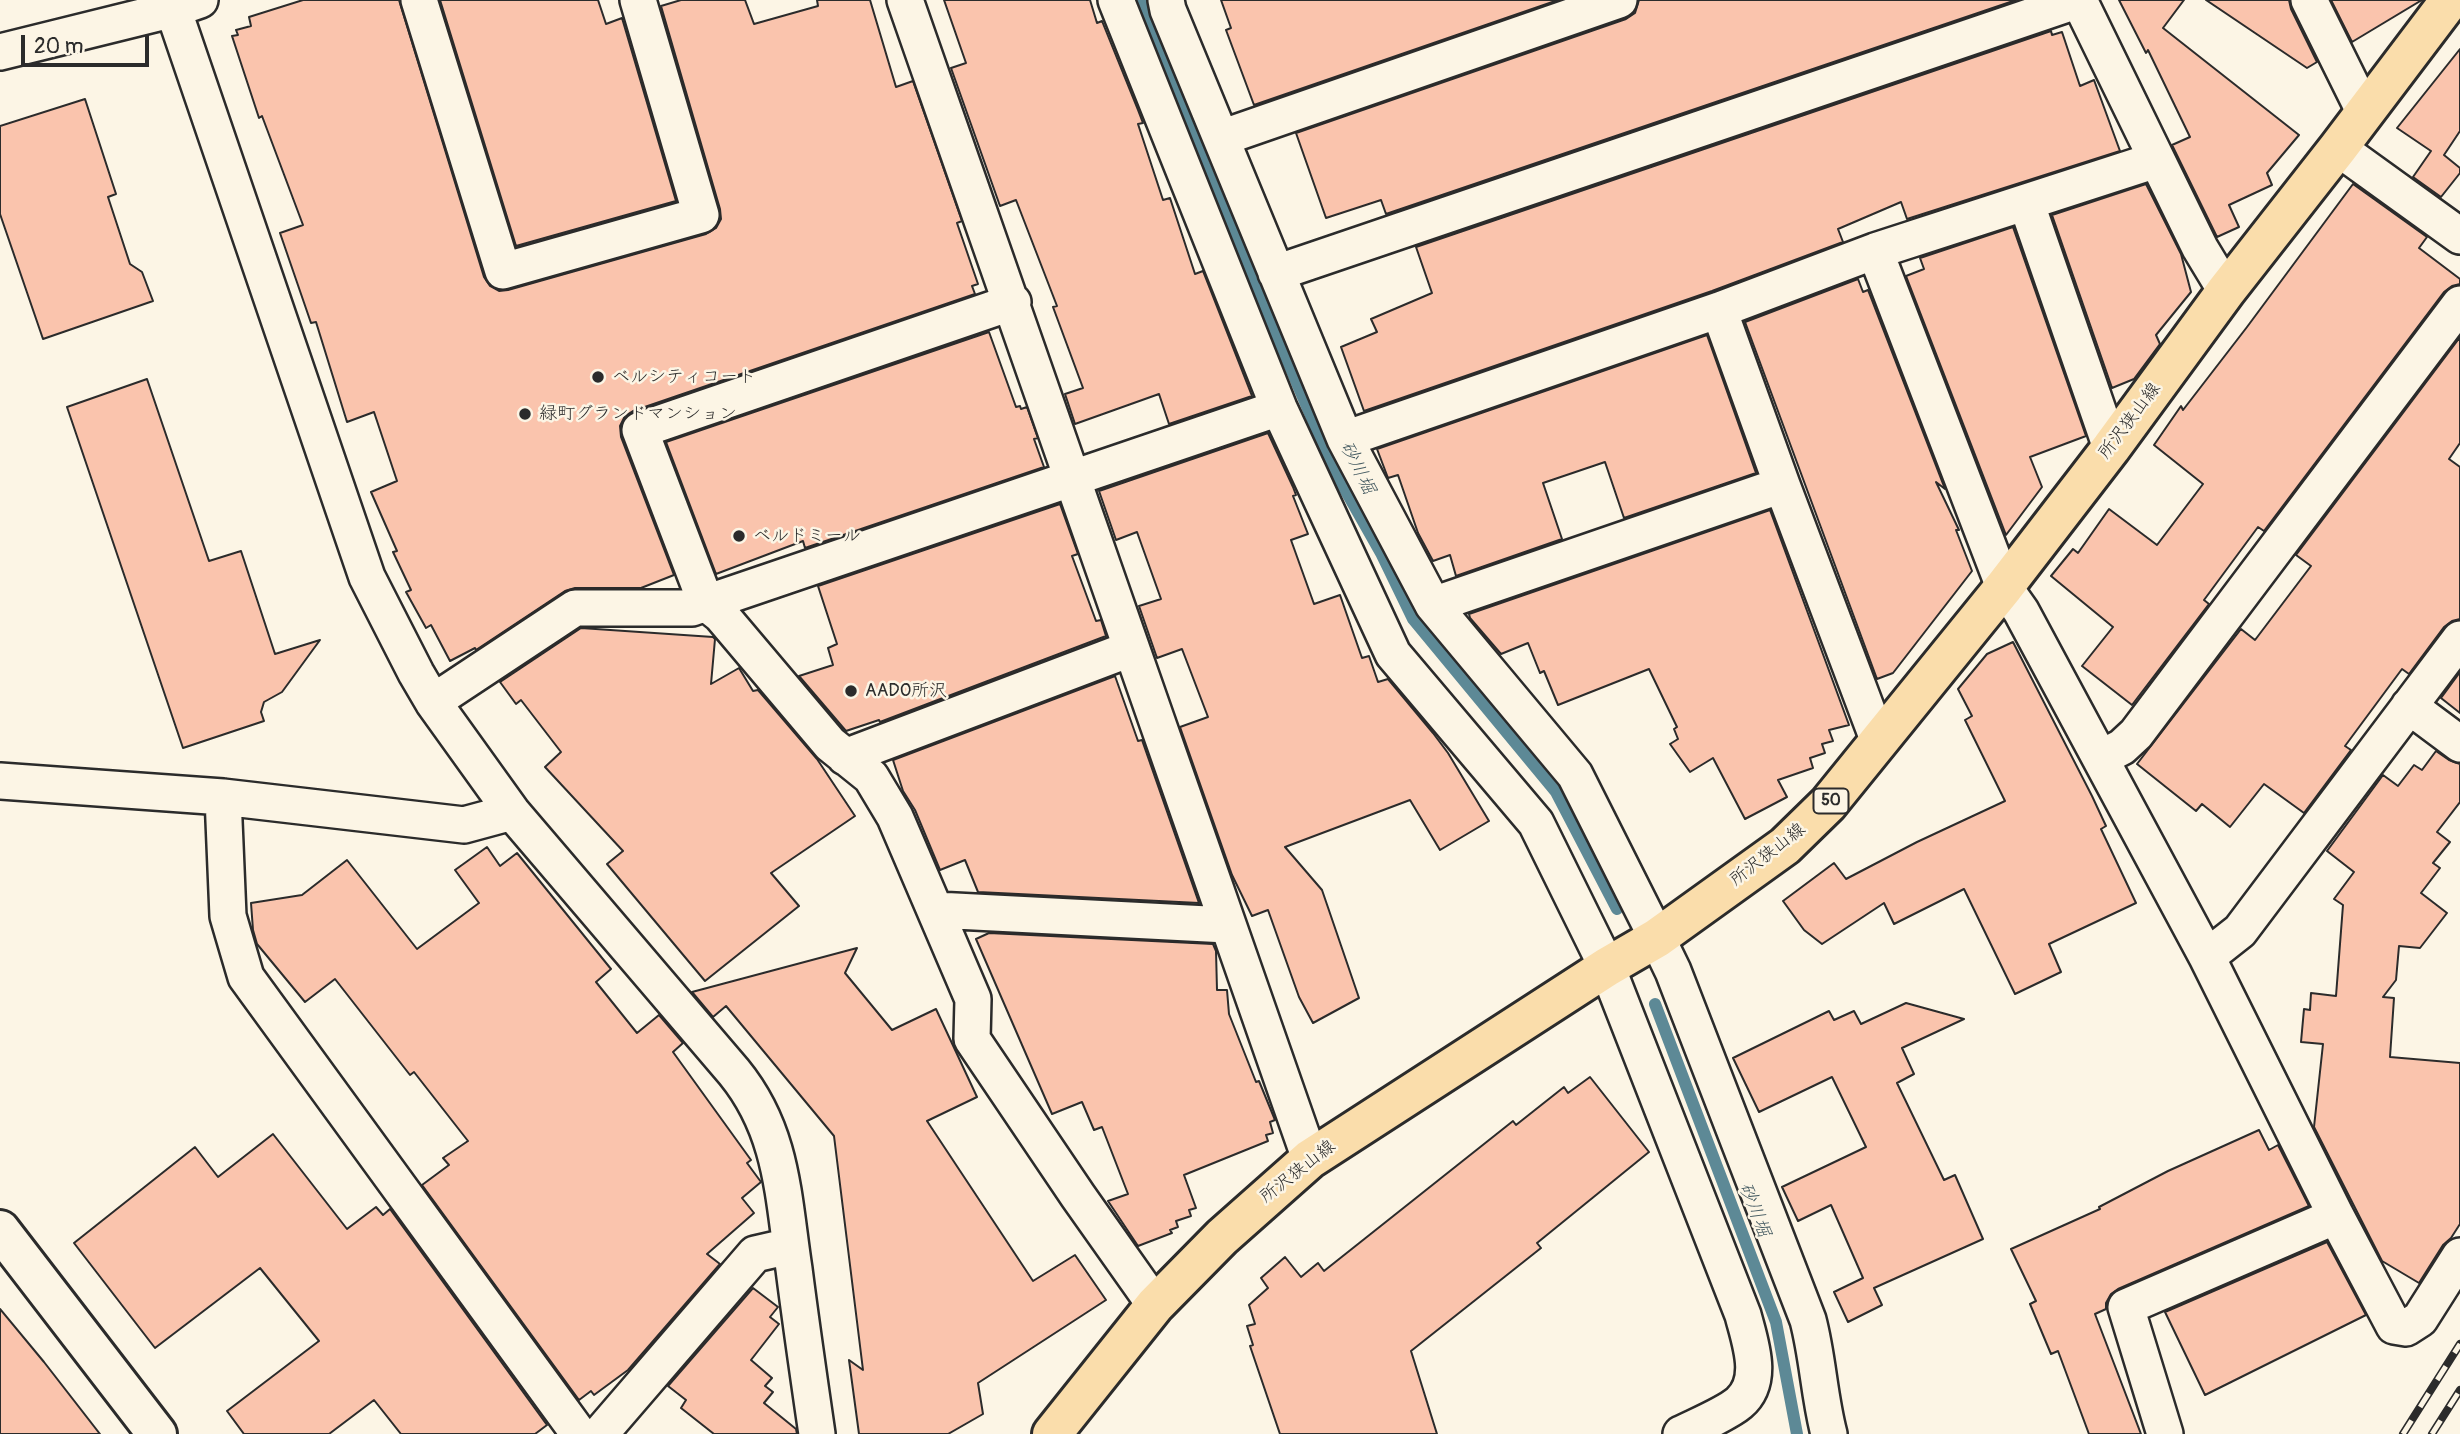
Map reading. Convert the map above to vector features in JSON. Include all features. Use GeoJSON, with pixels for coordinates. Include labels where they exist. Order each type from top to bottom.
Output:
{"type":"FeatureCollection","features":[{"type":"Feature","properties":{"kind":"main road","name":"所沢狭山線"},"geometry":{"type":"LineString","coordinates":[[1052,1434],[1155,1305],[1222,1237],[1310,1159],[1607,967],[1657,938],[1785,846],[1828,804],[2004,587],[2226,291],[2450,0]]}},
{"type":"Feature","properties":{"kind":"street"},"geometry":{"type":"LineString","coordinates":[[419,0],[503,271],[701,215],[638,0]]}},
{"type":"Feature","properties":{"kind":"street"},"geometry":{"type":"LineString","coordinates":[[905,0],[1013,302],[1130,649],[1310,1159]]}},
{"type":"Feature","properties":{"kind":"street"},"geometry":{"type":"LineString","coordinates":[[1116,0],[1279,408],[1393,654],[1536,823],[1607,967],[1743,1315],[1754,1357],[1753,1384],[1740,1403],[1681,1434]]}},
{"type":"Feature","properties":{"kind":"street"},"geometry":{"type":"LineString","coordinates":[[1166,0],[1220,138],[1345,439],[1433,605],[1575,775],[1673,971],[1808,1321],[1816,1351],[1822,1408],[1829,1434]]}},
{"type":"Feature","properties":{"kind":"street"},"geometry":{"type":"LineString","coordinates":[[1220,138],[1619,0]]}},
{"type":"Feature","properties":{"kind":"street"},"geometry":{"type":"LineString","coordinates":[[1276,273],[2079,0],[2200,248],[2226,291]]}},
{"type":"Feature","properties":{"kind":"street"},"geometry":{"type":"LineString","coordinates":[[2309,0],[2365,113]]}},
{"type":"Feature","properties":{"kind":"street"},"geometry":{"type":"LineString","coordinates":[[0,52],[181,3],[367,577],[433,702],[512,812],[750,1091],[762,1113],[780,1165],[817,1434]]}},
{"type":"Feature","properties":{"kind":"street"},"geometry":{"type":"LineString","coordinates":[[2338,148],[2460,236]]}},
{"type":"Feature","properties":{"kind":"street"},"geometry":{"type":"LineString","coordinates":[[1345,439],[1719,310],[1875,251],[2156,160]]}},
{"type":"Feature","properties":{"kind":"street"},"geometry":{"type":"LineString","coordinates":[[2026,202],[2110,448]]}},
{"type":"Feature","properties":{"kind":"street"},"geometry":{"type":"LineString","coordinates":[[1875,251],[2004,587],[2021,611],[2207,957],[2394,1326],[2406,1328],[2420,1319],[2460,1256]]}},
{"type":"Feature","properties":{"kind":"street"},"geometry":{"type":"LineString","coordinates":[[1013,302],[640,430],[706,603],[721,615],[830,744],[870,777],[895,817],[972,999],[972,1039],[1077,1196],[1155,1305]]}},
{"type":"Feature","properties":{"kind":"street"},"geometry":{"type":"LineString","coordinates":[[2101,758],[2122,747],[2136,734],[2460,304]]}},
{"type":"Feature","properties":{"kind":"street"},"geometry":{"type":"LineString","coordinates":[[1719,310],[1879,742]]}},
{"type":"Feature","properties":{"kind":"street"},"geometry":{"type":"LineString","coordinates":[[433,702],[575,608],[692,608],[1279,408]]}},
{"type":"Feature","properties":{"kind":"street"},"geometry":{"type":"LineString","coordinates":[[1433,605],[1782,485]]}},
{"type":"Feature","properties":{"kind":"street"},"geometry":{"type":"LineString","coordinates":[[2207,957],[2240,931],[2460,639]]}},
{"type":"Feature","properties":{"kind":"street"},"geometry":{"type":"LineString","coordinates":[[845,757],[1130,649]]}},
{"type":"Feature","properties":{"kind":"street"},"geometry":{"type":"LineString","coordinates":[[2409,706],[2460,744]]}},
{"type":"Feature","properties":{"kind":"street"},"geometry":{"type":"LineString","coordinates":[[0,781],[223,797],[464,825],[512,812]]}},
{"type":"Feature","properties":{"kind":"street"},"geometry":{"type":"LineString","coordinates":[[223,797],[228,916],[246,977],[579,1434]]}},
{"type":"Feature","properties":{"kind":"street"},"geometry":{"type":"LineString","coordinates":[[936,910],[1227,925]]}},
{"type":"Feature","properties":{"kind":"street"},"geometry":{"type":"LineString","coordinates":[[2165,1434],[2126,1307],[2336,1216]]}},
{"type":"Feature","properties":{"kind":"street"},"geometry":{"type":"LineString","coordinates":[[2,1238],[157,1434]]}},
{"type":"Feature","properties":{"kind":"street"},"geometry":{"type":"LineString","coordinates":[[600,1434],[755,1254],[790,1246]]}},
{"type":"Feature","properties":{"kind":"building"},"geometry":{"type":"Polygon","coordinates":[[[303,0],[399,0],[484,277],[490,286],[499,291],[706,234],[716,228],[721,219],[720,209],[661,6],[681,0],[745,0],[754,24],[818,6],[817,0],[870,0],[896,87],[913,81],[962,221],[957,223],[978,284],[972,286],[975,294],[625,416],[620,426],[621,437],[674,575],[641,588],[575,588],[565,591],[476,650],[475,648],[450,661],[431,625],[426,628],[406,592],[411,590],[393,552],[397,551],[371,492],[397,481],[374,412],[347,422],[316,322],[311,323],[280,233],[303,225],[262,116],[259,118],[232,36],[238,35],[236,30],[251,26],[249,17],[303,0]]]}},
{"type":"Feature","properties":{"kind":"building"},"geometry":{"type":"Polygon","coordinates":[[[440,0],[598,0],[606,24],[622,18],[676,201],[516,246],[440,0]]]}},
{"type":"Feature","properties":{"kind":"building"},"geometry":{"type":"Polygon","coordinates":[[[944,0],[1090,0],[1097,23],[1102,21],[1143,123],[1138,124],[1163,200],[1170,198],[1195,274],[1203,271],[1252,396],[1169,424],[1159,394],[1075,424],[1065,394],[1083,388],[1053,307],[1057,306],[1016,200],[1000,206],[951,68],[966,63],[944,0]]]}},
{"type":"Feature","properties":{"kind":"building"},"geometry":{"type":"Polygon","coordinates":[[[1221,0],[1558,0],[1254,105],[1226,30],[1231,28],[1221,0]]]}},
{"type":"Feature","properties":{"kind":"building"},"geometry":{"type":"Polygon","coordinates":[[[1639,0],[2016,0],[1386,214],[1381,200],[1326,218],[1296,133],[1626,19],[1635,13],[1639,0]]]}},
{"type":"Feature","properties":{"kind":"building"},"geometry":{"type":"Polygon","coordinates":[[[2119,0],[2184,0],[2163,28],[2299,135],[2267,173],[2272,185],[2229,205],[2239,227],[2217,237],[2172,145],[2190,137],[2148,50],[2146,53],[2119,0]]]}},
{"type":"Feature","properties":{"kind":"building"},"geometry":{"type":"Polygon","coordinates":[[[2206,0],[2289,0],[2317,62],[2307,68],[2206,0]]]}},
{"type":"Feature","properties":{"kind":"building"},"geometry":{"type":"Polygon","coordinates":[[[2331,0],[2422,0],[2352,42],[2331,0]]]}},
{"type":"Feature","properties":{"kind":"building"},"geometry":{"type":"Polygon","coordinates":[[[2051,31],[2052,35],[2062,32],[2080,86],[2094,80],[2120,151],[1907,219],[1901,202],[1838,229],[1843,242],[1712,291],[1364,411],[1341,347],[1377,332],[1371,319],[1432,293],[1416,247],[2051,31]]]}},
{"type":"Feature","properties":{"kind":"building"},"geometry":{"type":"Polygon","coordinates":[[[2460,49],[2460,131],[2444,155],[2460,168],[2460,173],[2441,197],[2413,177],[2431,151],[2397,128],[2460,49]]]}},
{"type":"Feature","properties":{"kind":"building"},"geometry":{"type":"Polygon","coordinates":[[[85,99],[116,194],[108,197],[130,264],[142,272],[153,301],[43,339],[0,214],[0,126],[85,99]]]}},
{"type":"Feature","properties":{"kind":"building"},"geometry":{"type":"Polygon","coordinates":[[[2146,184],[2181,254],[2191,292],[2156,335],[2160,344],[2134,379],[2112,388],[2052,215],[2146,184]]]}},
{"type":"Feature","properties":{"kind":"building"},"geometry":{"type":"Polygon","coordinates":[[[2353,184],[2427,237],[2419,248],[2460,279],[2460,284],[2444,292],[2264,531],[2258,527],[2204,600],[2209,604],[2132,705],[2082,666],[2113,627],[2051,576],[2073,549],[2078,553],[2109,509],[2157,545],[2203,484],[2154,445],[2181,406],[2183,410],[2247,327],[2353,184]]]}},
{"type":"Feature","properties":{"kind":"building"},"geometry":{"type":"Polygon","coordinates":[[[2013,227],[2086,436],[2030,457],[2042,487],[2006,535],[1906,276],[1924,269],[1920,258],[2013,227]]]}},
{"type":"Feature","properties":{"kind":"building"},"geometry":{"type":"Polygon","coordinates":[[[1858,279],[1863,292],[1868,290],[1945,489],[1936,482],[1959,530],[1956,530],[1972,571],[1893,673],[1877,679],[1745,322],[1858,279]]]}},
{"type":"Feature","properties":{"kind":"building"},"geometry":{"type":"Polygon","coordinates":[[[989,332],[1016,407],[1027,407],[1038,438],[1034,439],[1044,467],[805,548],[803,541],[716,574],[666,442],[989,332]]]}},
{"type":"Feature","properties":{"kind":"building"},"geometry":{"type":"Polygon","coordinates":[[[1707,335],[1756,473],[1624,518],[1605,462],[1543,483],[1562,539],[1456,576],[1450,555],[1433,561],[1418,533],[1398,475],[1388,478],[1377,449],[1707,335]]]}},
{"type":"Feature","properties":{"kind":"building"},"geometry":{"type":"Polygon","coordinates":[[[2460,337],[2460,443],[2449,459],[2460,467],[2460,619],[2444,627],[2409,674],[2402,669],[2345,746],[2351,750],[2304,813],[2264,784],[2230,827],[2202,804],[2196,811],[2137,764],[2241,629],[2255,640],[2311,566],[2296,555],[2460,337]]]}},
{"type":"Feature","properties":{"kind":"building"},"geometry":{"type":"Polygon","coordinates":[[[147,379],[209,561],[241,551],[275,654],[320,640],[282,692],[264,702],[261,712],[264,721],[183,748],[67,407],[147,379]]]}},
{"type":"Feature","properties":{"kind":"building"},"geometry":{"type":"Polygon","coordinates":[[[1268,433],[1293,487],[1296,495],[1293,496],[1308,534],[1291,540],[1314,604],[1340,595],[1362,658],[1369,656],[1378,682],[1388,679],[1433,733],[1489,821],[1440,850],[1410,800],[1285,847],[1322,890],[1359,998],[1313,1023],[1299,997],[1268,910],[1252,916],[1232,875],[1180,727],[1208,717],[1182,649],[1157,658],[1139,606],[1161,599],[1137,532],[1116,540],[1099,491],[1268,433]]]}},
{"type":"Feature","properties":{"kind":"building"},"geometry":{"type":"Polygon","coordinates":[[[1060,504],[1078,554],[1072,556],[1096,621],[1101,620],[1106,636],[880,722],[879,720],[846,731],[799,676],[833,665],[828,648],[837,644],[818,586],[1060,504]]]}},
{"type":"Feature","properties":{"kind":"building"},"geometry":{"type":"Polygon","coordinates":[[[1770,510],[1849,725],[1829,730],[1833,741],[1822,744],[1825,753],[1810,758],[1813,768],[1778,780],[1787,797],[1745,819],[1713,758],[1690,772],[1670,744],[1678,739],[1674,729],[1677,727],[1649,669],[1558,705],[1544,671],[1540,673],[1528,643],[1501,654],[1470,618],[1469,614],[1770,510]]]}},
{"type":"Feature","properties":{"kind":"building"},"geometry":{"type":"Polygon","coordinates":[[[581,628],[713,637],[711,684],[739,668],[753,691],[758,690],[817,759],[855,816],[771,873],[799,906],[705,981],[607,864],[623,851],[545,767],[561,752],[521,700],[516,704],[500,682],[581,628]]]}},
{"type":"Feature","properties":{"kind":"building"},"geometry":{"type":"Polygon","coordinates":[[[2013,642],[2092,796],[2106,826],[2101,829],[2136,903],[2049,944],[2061,972],[2015,994],[1964,889],[1894,924],[1884,903],[1822,944],[1804,930],[1783,901],[1834,863],[1846,879],[2005,801],[1965,720],[1972,716],[1958,689],[1987,654],[2013,642]]]}},
{"type":"Feature","properties":{"kind":"building"},"geometry":{"type":"Polygon","coordinates":[[[2460,672],[2460,713],[2441,698],[2460,672]]]}},
{"type":"Feature","properties":{"kind":"building"},"geometry":{"type":"Polygon","coordinates":[[[1115,676],[1138,741],[1142,740],[1199,903],[978,892],[965,860],[940,870],[915,810],[903,791],[893,760],[1115,676]]]}},
{"type":"Feature","properties":{"kind":"building"},"geometry":{"type":"Polygon","coordinates":[[[2436,751],[2460,764],[2460,802],[2437,832],[2450,842],[2433,863],[2440,868],[2421,893],[2447,913],[2420,948],[2399,946],[2396,980],[2383,997],[2394,998],[2390,1057],[2460,1063],[2460,1224],[2419,1283],[2382,1261],[2314,1127],[2323,1044],[2301,1042],[2304,1009],[2310,1010],[2311,993],[2336,996],[2343,905],[2334,899],[2354,872],[2327,851],[2383,775],[2398,786],[2414,765],[2422,770],[2436,751]]]}},
{"type":"Feature","properties":{"kind":"building"},"geometry":{"type":"Polygon","coordinates":[[[487,847],[500,866],[517,853],[611,969],[596,982],[637,1033],[659,1015],[683,1043],[673,1052],[751,1160],[747,1163],[761,1182],[742,1198],[754,1213],[707,1254],[720,1264],[628,1370],[594,1395],[591,1391],[579,1400],[422,1185],[449,1165],[443,1158],[468,1141],[414,1072],[410,1075],[335,979],[305,1002],[257,944],[253,930],[251,903],[302,895],[347,860],[417,949],[479,903],[455,870],[487,847]]]}},
{"type":"Feature","properties":{"kind":"building"},"geometry":{"type":"Polygon","coordinates":[[[989,933],[1213,944],[1216,951],[1217,990],[1227,990],[1229,1014],[1256,1082],[1259,1081],[1275,1120],[1270,1122],[1273,1133],[1266,1135],[1268,1141],[1184,1175],[1196,1208],[1189,1210],[1191,1216],[1176,1221],[1178,1227],[1170,1230],[1172,1233],[1138,1246],[1108,1201],[1128,1194],[1102,1127],[1094,1130],[1082,1102],[1052,1114],[976,939],[989,933]]]}},
{"type":"Feature","properties":{"kind":"building"},"geometry":{"type":"Polygon","coordinates":[[[857,948],[845,973],[892,1030],[936,1009],[977,1097],[927,1121],[1033,1281],[1075,1255],[1106,1300],[978,1383],[983,1414],[948,1434],[859,1434],[849,1360],[863,1370],[834,1136],[726,1006],[713,1017],[692,992],[857,948]]]}},
{"type":"Feature","properties":{"kind":"building"},"geometry":{"type":"Polygon","coordinates":[[[1906,1003],[1964,1019],[1902,1048],[1914,1074],[1897,1083],[1944,1180],[1955,1175],[1983,1239],[1874,1288],[1882,1305],[1848,1322],[1834,1292],[1863,1278],[1831,1205],[1798,1221],[1782,1187],[1866,1147],[1832,1077],[1759,1112],[1733,1058],[1829,1011],[1834,1020],[1854,1011],[1861,1024],[1906,1003]]]}},
{"type":"Feature","properties":{"kind":"building"},"geometry":{"type":"Polygon","coordinates":[[[1590,1077],[1649,1152],[1537,1243],[1541,1248],[1411,1351],[1437,1434],[1280,1434],[1250,1346],[1253,1345],[1247,1326],[1255,1324],[1249,1305],[1268,1288],[1261,1278],[1285,1257],[1301,1277],[1318,1263],[1324,1271],[1513,1121],[1516,1125],[1564,1087],[1568,1093],[1590,1077]]]}},
{"type":"Feature","properties":{"kind":"building"},"geometry":{"type":"Polygon","coordinates":[[[2259,1130],[2269,1150],[2278,1145],[2309,1206],[2111,1294],[2106,1309],[2095,1314],[2141,1434],[2089,1434],[2058,1351],[2051,1354],[2030,1304],[2036,1301],[2011,1249],[2100,1209],[2099,1207],[2168,1171],[2259,1130]]]}},
{"type":"Feature","properties":{"kind":"building"},"geometry":{"type":"Polygon","coordinates":[[[273,1134],[347,1229],[376,1207],[383,1215],[390,1209],[547,1425],[535,1434],[401,1434],[374,1400],[329,1434],[244,1434],[227,1411],[319,1341],[260,1268],[155,1348],[74,1243],[195,1147],[218,1177],[273,1134]]]}},
{"type":"Feature","properties":{"kind":"building"},"geometry":{"type":"Polygon","coordinates":[[[2327,1242],[2366,1315],[2205,1395],[2165,1312],[2327,1242]]]}},
{"type":"Feature","properties":{"kind":"building"},"geometry":{"type":"Polygon","coordinates":[[[753,1288],[778,1307],[770,1317],[779,1324],[751,1360],[772,1378],[765,1386],[773,1392],[764,1403],[796,1429],[797,1434],[714,1434],[681,1408],[686,1400],[668,1386],[753,1288]]]}},
{"type":"Feature","properties":{"kind":"building"},"geometry":{"type":"Polygon","coordinates":[[[0,1309],[44,1362],[100,1434],[0,1434],[0,1309]]]}},
{"type":"Feature","properties":{"kind":"waterway","name":"砂川堀"},"geometry":{"type":"LineString","coordinates":[[1143,0],[1205,167],[1334,470],[1381,553],[1413,619],[1556,792],[1617,909]]}},
{"type":"Feature","properties":{"kind":"waterway","name":"砂川堀"},"geometry":{"type":"LineString","coordinates":[[1655,1004],[1776,1322],[1797,1434]]}},
{"type":"Feature","properties":{"kind":"railway"},"geometry":{"type":"LineString","coordinates":[[2403,1434],[2460,1344]]}},
{"type":"Feature","properties":{"kind":"railway"},"geometry":{"type":"LineString","coordinates":[[2432,1434],[2460,1390]]}},
{"type":"Feature","properties":{"kind":"place","name":"ベルシティコート"},"geometry":{"type":"Point","coordinates":[598,377]}},
{"type":"Feature","properties":{"kind":"place","name":"緑町グランドマンション"},"geometry":{"type":"Point","coordinates":[525,414]}},
{"type":"Feature","properties":{"kind":"place","name":"ベルドミール"},"geometry":{"type":"Point","coordinates":[739,536]}},
{"type":"Feature","properties":{"kind":"place","name":"AADO所沢"},"geometry":{"type":"Point","coordinates":[851,691]}}]}
